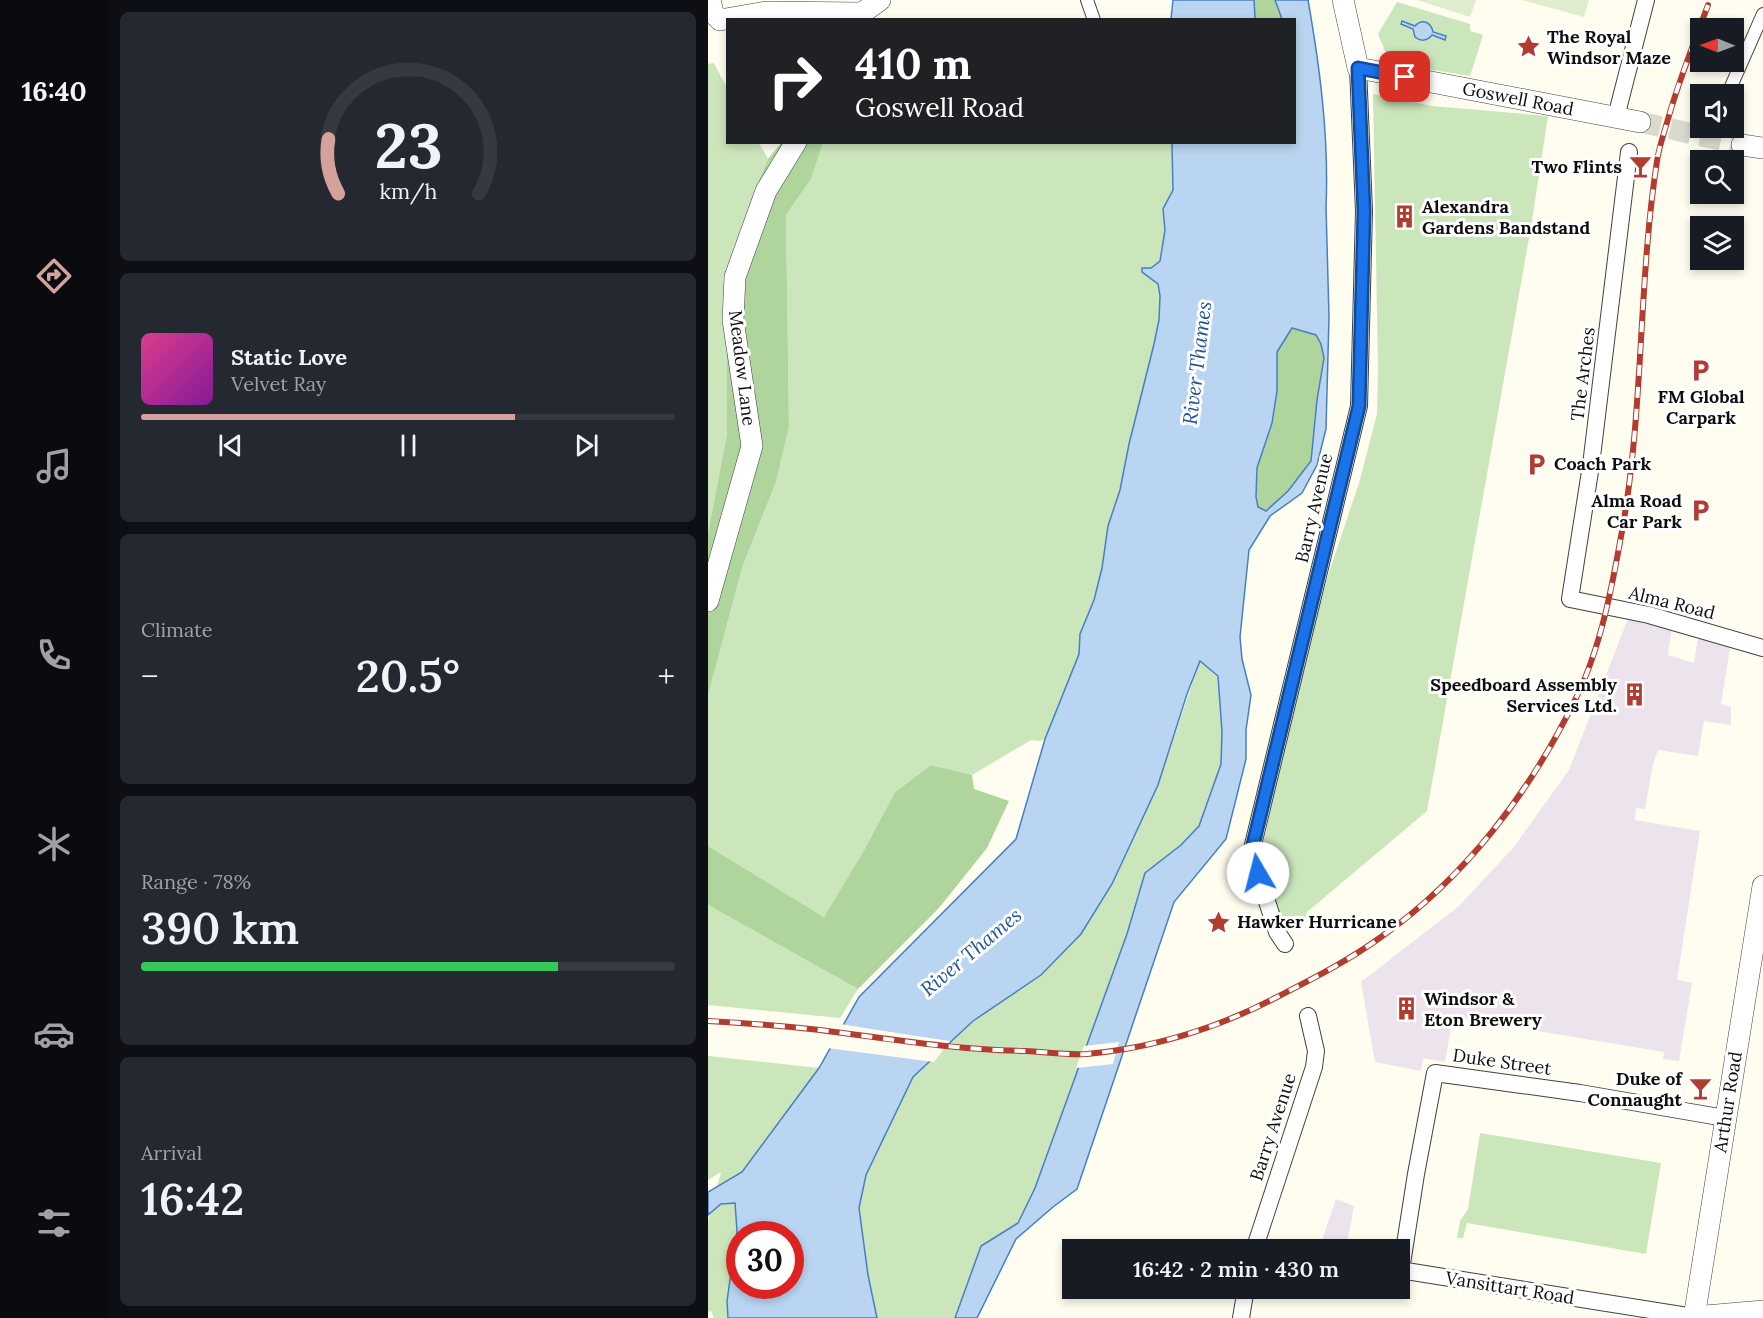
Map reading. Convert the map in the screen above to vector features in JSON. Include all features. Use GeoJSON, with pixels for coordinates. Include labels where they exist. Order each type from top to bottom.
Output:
{"type":"FeatureCollection","features":[{"type":"Feature","properties":{"kind":"street"},"geometry":{"type":"LineString","coordinates":[[710,0],[713,13],[720,20],[726,19]]}},
{"type":"Feature","properties":{"kind":"street"},"geometry":{"type":"LineString","coordinates":[[732,18],[828,6],[863,16],[880,0]]}},
{"type":"Feature","properties":{"kind":"street"},"geometry":{"type":"LineString","coordinates":[[1088,0],[1093,18]]}},
{"type":"Feature","properties":{"kind":"street"},"geometry":{"type":"LineString","coordinates":[[1343,0],[1358,68]]}},
{"type":"Feature","properties":{"kind":"street"},"geometry":{"type":"LineString","coordinates":[[1616,117],[1646,0]]}},
{"type":"Feature","properties":{"kind":"street"},"geometry":{"type":"LineString","coordinates":[[1731,84],[1763,14]]}},
{"type":"Feature","properties":{"kind":"street","name":"Goswell Road"},"geometry":{"type":"LineString","coordinates":[[1358,68],[1640,122]]}},
{"type":"Feature","properties":{"kind":"street","name":"Barry Avenue"},"geometry":{"type":"LineString","coordinates":[[1285,944],[1277,932],[1251,853],[1359,406],[1364,211],[1358,68]]}},
{"type":"Feature","properties":{"kind":"street","name":"Meadow Lane"},"geometry":{"type":"LineString","coordinates":[[708,601],[752,446],[733,320],[735,277],[766,191],[795,144]]}},
{"type":"Feature","properties":{"kind":"street"},"geometry":{"type":"LineString","coordinates":[[1742,145],[1763,148]]}},
{"type":"Feature","properties":{"kind":"street","name":"The Arches"},"geometry":{"type":"LineString","coordinates":[[1570,599],[1591,465],[1629,152]]}},
{"type":"Feature","properties":{"kind":"street","name":"Alma Road"},"geometry":{"type":"LineString","coordinates":[[1570,599],[1649,615],[1763,648]]}},
{"type":"Feature","properties":{"kind":"street","name":"Arthur Road"},"geometry":{"type":"LineString","coordinates":[[1694,1318],[1763,886]]}},
{"type":"Feature","properties":{"kind":"street","name":"Barry Avenue"},"geometry":{"type":"LineString","coordinates":[[1257,1239],[1314,1067],[1316,1051],[1308,1016]]}},
{"type":"Feature","properties":{"kind":"street","name":"Duke Street"},"geometry":{"type":"LineString","coordinates":[[1405,1239],[1436,1073],[1580,1093],[1725,1118]]}},
{"type":"Feature","properties":{"kind":"street","name":"Vansittart Road"},"geometry":{"type":"LineString","coordinates":[[1410,1272],[1694,1318],[1763,1311]]}},
{"type":"Feature","properties":{"kind":"street"},"geometry":{"type":"LineString","coordinates":[[1241,1318],[1244,1299]]}},
{"type":"Feature","properties":{"kind":"shaded area"},"geometry":{"type":"Polygon","coordinates":[[[1629,616],[1672,627],[1668,655],[1694,663],[1698,638],[1730,648],[1721,704],[1731,707],[1731,725],[1704,721],[1698,756],[1658,750],[1653,764],[1645,809],[1636,808],[1635,820],[1700,831],[1677,980],[1692,983],[1679,1061],[1663,1059],[1664,1052],[1453,1017],[1445,1062],[1423,1058],[1421,1071],[1375,1062],[1361,982],[1459,906],[1513,848],[1569,770],[1629,616]]]}},
{"type":"Feature","properties":{"kind":"shaded area"},"geometry":{"type":"Polygon","coordinates":[[[1336,1199],[1354,1206],[1348,1239],[1322,1239],[1336,1199]]]}},
{"type":"Feature","properties":{"kind":"green space"},"geometry":{"type":"Polygon","coordinates":[[[1254,0],[1275,0],[1282,18],[1255,18],[1254,0]]]}},
{"type":"Feature","properties":{"kind":"green space"},"geometry":{"type":"Polygon","coordinates":[[[1417,0],[1476,0],[1470,17],[1417,0]]]}},
{"type":"Feature","properties":{"kind":"green space"},"geometry":{"type":"Polygon","coordinates":[[[1522,0],[1589,0],[1584,17],[1522,0]]]}},
{"type":"Feature","properties":{"kind":"green space"},"geometry":{"type":"Polygon","coordinates":[[[1397,2],[1470,24],[1470,31],[1483,35],[1470,76],[1390,63],[1378,34],[1397,2]]]}},
{"type":"Feature","properties":{"kind":"green space"},"geometry":{"type":"Polygon","coordinates":[[[714,63],[726,86],[726,144],[760,144],[768,159],[756,187],[727,273],[727,434],[708,533],[708,64],[714,63]]]}},
{"type":"Feature","properties":{"kind":"green space"},"geometry":{"type":"Polygon","coordinates":[[[1373,94],[1432,106],[1548,116],[1531,227],[1427,811],[1307,912],[1301,928],[1279,919],[1261,853],[1308,635],[1359,483],[1377,414],[1373,94]]]}},
{"type":"Feature","properties":{"kind":"green space"},"geometry":{"type":"Polygon","coordinates":[[[780,144],[823,144],[811,179],[786,215],[789,427],[776,482],[743,565],[708,695],[708,533],[727,434],[727,273],[756,187],[768,159],[780,144]]]}},
{"type":"Feature","properties":{"kind":"green space"},"geometry":{"type":"Polygon","coordinates":[[[823,144],[1172,144],[1173,190],[1163,209],[1165,230],[1160,261],[1151,268],[1142,268],[1142,272],[1158,284],[1160,296],[1159,320],[1154,344],[1120,490],[1108,526],[1102,568],[1094,600],[1080,634],[1079,654],[1045,739],[1031,740],[972,775],[931,765],[895,792],[863,852],[824,917],[708,846],[708,695],[743,565],[776,482],[789,427],[786,215],[811,179],[823,144]]]}},
{"type":"Feature","properties":{"kind":"green space"},"geometry":{"type":"Polygon","coordinates":[[[1292,328],[1316,335],[1324,358],[1311,461],[1288,491],[1266,511],[1258,507],[1257,468],[1272,423],[1277,391],[1277,352],[1292,328]]]}},
{"type":"Feature","properties":{"kind":"green space"},"geometry":{"type":"Polygon","coordinates":[[[1200,661],[1218,676],[1222,732],[1221,764],[1199,826],[1181,845],[1145,873],[1127,934],[1035,1188],[1018,1223],[981,1246],[955,1318],[877,1318],[868,1275],[859,1208],[866,1175],[913,1076],[973,1021],[1041,975],[1081,934],[1112,884],[1158,785],[1200,661]]]}},
{"type":"Feature","properties":{"kind":"green space"},"geometry":{"type":"Polygon","coordinates":[[[931,765],[972,775],[974,789],[1009,801],[987,848],[939,908],[858,989],[708,905],[708,846],[824,917],[863,852],[895,792],[931,765]]]}},
{"type":"Feature","properties":{"kind":"green space"},"geometry":{"type":"Polygon","coordinates":[[[708,905],[858,989],[840,1018],[708,1005],[708,905]]]}},
{"type":"Feature","properties":{"kind":"green space"},"geometry":{"type":"Polygon","coordinates":[[[708,1056],[819,1068],[737,1179],[736,1221],[726,1221],[726,1299],[729,1299],[729,1318],[714,1318],[711,1311],[708,1312],[708,1220],[721,1172],[708,1180],[708,1056]]]}},
{"type":"Feature","properties":{"kind":"green space"},"geometry":{"type":"Polygon","coordinates":[[[1480,1133],[1661,1163],[1646,1254],[1467,1223],[1463,1238],[1457,1238],[1460,1221],[1468,1209],[1480,1133]]]}},
{"type":"Feature","properties":{"kind":"water"},"geometry":{"type":"Polygon","coordinates":[[[1173,0],[1254,0],[1255,18],[1171,18],[1173,0]]]}},
{"type":"Feature","properties":{"kind":"water","name":"River Thames"},"geometry":{"type":"Polygon","coordinates":[[[1275,0],[1308,0],[1320,77],[1325,129],[1329,317],[1326,429],[1317,465],[1302,493],[1270,516],[1249,550],[1240,637],[1242,659],[1251,695],[1246,730],[1246,759],[1226,839],[1174,902],[1077,1189],[1016,1239],[977,1318],[955,1318],[981,1246],[1018,1223],[1035,1188],[1127,934],[1145,873],[1181,845],[1199,826],[1221,764],[1222,732],[1218,676],[1200,661],[1158,785],[1112,884],[1081,934],[1041,975],[973,1021],[913,1077],[866,1175],[859,1208],[868,1275],[877,1318],[728,1318],[727,1299],[804,1299],[804,1221],[736,1221],[735,1203],[721,1204],[708,1215],[708,1192],[742,1172],[819,1068],[859,997],[1016,839],[1045,739],[1079,654],[1080,634],[1094,600],[1102,568],[1108,526],[1120,490],[1159,320],[1158,284],[1142,272],[1142,268],[1151,268],[1160,261],[1165,230],[1163,209],[1173,190],[1172,144],[1296,144],[1296,18],[1282,18],[1275,0]],[[1292,328],[1277,352],[1277,391],[1272,423],[1257,468],[1258,507],[1266,511],[1288,491],[1311,461],[1324,358],[1316,335],[1292,328]]]}},
{"type":"Feature","properties":{"kind":"water"},"geometry":{"type":"Polygon","coordinates":[[[1402,21],[1415,26],[1420,22],[1426,22],[1433,32],[1446,36],[1445,40],[1432,35],[1426,40],[1419,40],[1415,37],[1413,29],[1401,24],[1402,21]]]}},
{"type":"Feature","properties":{"kind":"pier"},"geometry":{"type":"Polygon","coordinates":[[[840,1024],[950,1041],[934,1062],[827,1048],[840,1024]]]}},
{"type":"Feature","properties":{"kind":"pier"},"geometry":{"type":"Polygon","coordinates":[[[1119,1042],[1113,1064],[1076,1068],[1084,1046],[1119,1042]]]}},
{"type":"Feature","properties":{"kind":"tunnel"},"geometry":{"type":"LineString","coordinates":[[1640,122],[1742,145]]}},
{"type":"Feature","properties":{"kind":"railway"},"geometry":{"type":"LineString","coordinates":[[708,1021],[806,1029],[974,1049],[1064,1054],[1112,1051],[1161,1042],[1208,1027],[1255,1008],[1343,962],[1412,913],[1468,860],[1517,799],[1558,733],[1585,678],[1599,638],[1614,574],[1629,485],[1651,207],[1658,156],[1677,90],[1708,5]]}},
{"type":"Feature","properties":{"kind":"place","name":"The Royal Windsor Maze"},"geometry":{"type":"Point","coordinates":[1529,47]}},
{"type":"Feature","properties":{"kind":"place","name":"Two Flints"},"geometry":{"type":"Point","coordinates":[1640,167]}},
{"type":"Feature","properties":{"kind":"place","name":"Alexandra Gardens Bandstand"},"geometry":{"type":"Point","coordinates":[1404,217]}},
{"type":"Feature","properties":{"kind":"place","name":"FM Global Carpark"},"geometry":{"type":"Point","coordinates":[1701,371]}},
{"type":"Feature","properties":{"kind":"place","name":"Coach Park"},"geometry":{"type":"Point","coordinates":[1536,464]}},
{"type":"Feature","properties":{"kind":"place","name":"Alma Road Car Park"},"geometry":{"type":"Point","coordinates":[1700,511]}},
{"type":"Feature","properties":{"kind":"place","name":"Speedboard Assembly Services Ltd."},"geometry":{"type":"Point","coordinates":[1635,695]}},
{"type":"Feature","properties":{"kind":"place","name":"Hawker Hurricane"},"geometry":{"type":"Point","coordinates":[1219,922]}},
{"type":"Feature","properties":{"kind":"place","name":"Windsor & Eton Brewery"},"geometry":{"type":"Point","coordinates":[1406,1009]}},
{"type":"Feature","properties":{"kind":"place","name":"Duke of Connaught"},"geometry":{"type":"Point","coordinates":[1700,1089]}},
{"type":"Feature","properties":{"kind":"route"},"geometry":{"type":"LineString","coordinates":[[1258,873],[1251,853],[1359,406],[1364,211],[1358,68],[1405,77]]}}]}
